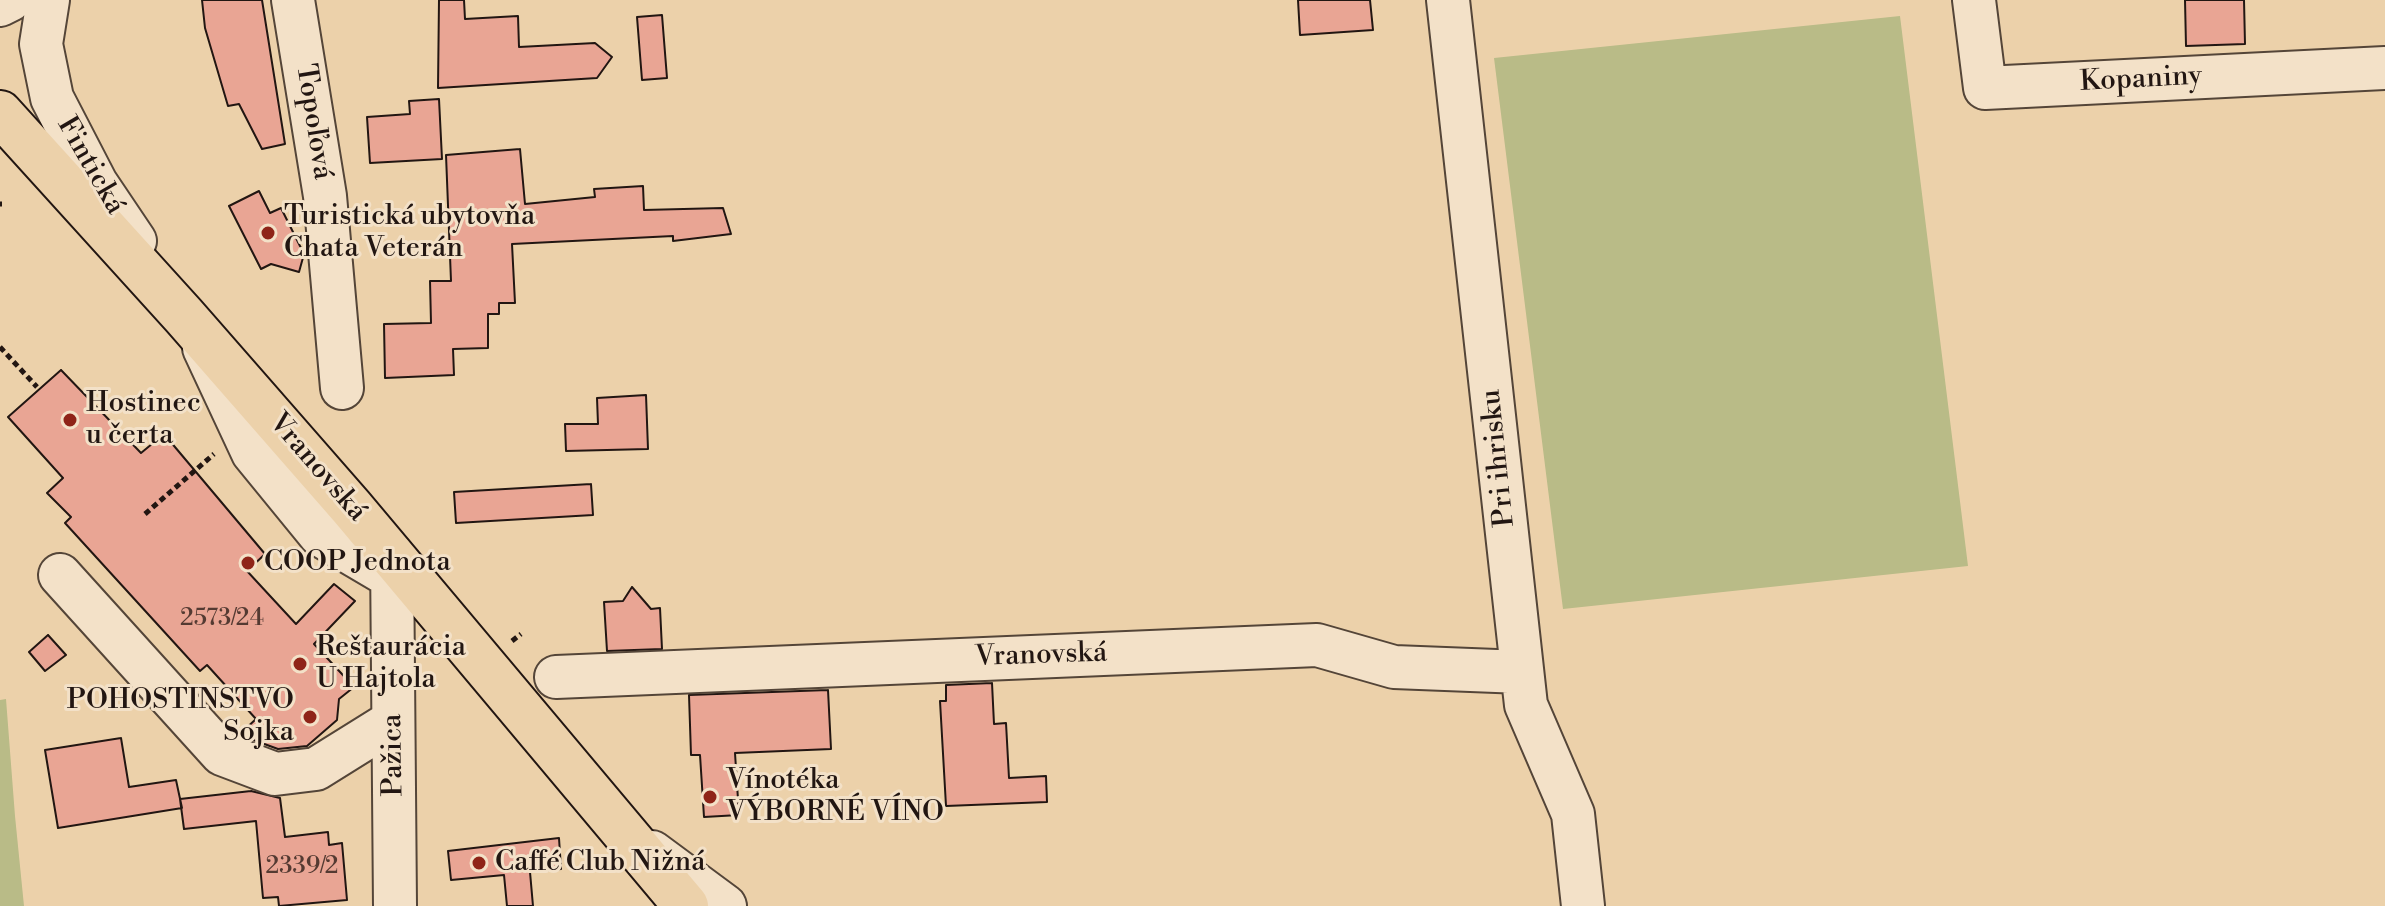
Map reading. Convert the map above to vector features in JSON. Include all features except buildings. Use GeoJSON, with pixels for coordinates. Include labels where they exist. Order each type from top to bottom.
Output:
{"type":"FeatureCollection","features":[{"type":"Feature","properties":{"kind":"main road","name":"Vranovská"},"geometry":{"type":"LineString","coordinates":[[0,113],[189,321],[686,906]]}},
{"type":"Feature","properties":{"kind":"street"},"geometry":{"type":"LineString","coordinates":[[0,5],[10,0]]}},
{"type":"Feature","properties":{"kind":"street","name":"Fintická"},"geometry":{"type":"LineString","coordinates":[[48,0],[41,44],[52,98],[96,183],[189,321]]}},
{"type":"Feature","properties":{"kind":"street","name":"Topoľová"},"geometry":{"type":"LineString","coordinates":[[293,0],[325,196],[342,388]]}},
{"type":"Feature","properties":{"kind":"street","name":"Pri ihrisku"},"geometry":{"type":"LineString","coordinates":[[1448,0],[1526,705],[1573,814],[1583,906]]}},
{"type":"Feature","properties":{"kind":"street","name":"Kopaniny"},"geometry":{"type":"LineString","coordinates":[[1974,0],[1985,88],[2385,68]]}},
{"type":"Feature","properties":{"kind":"street"},"geometry":{"type":"LineString","coordinates":[[60,575],[222,754],[275,774],[316,769],[393,721]]}},
{"type":"Feature","properties":{"kind":"street","name":"Pažica"},"geometry":{"type":"LineString","coordinates":[[395,906],[393,721],[404,577]]}},
{"type":"Feature","properties":{"kind":"street","name":"Vranovská"},"geometry":{"type":"LineString","coordinates":[[556,677],[1317,645],[1394,667],[1522,672]]}},
{"type":"Feature","properties":{"kind":"street"},"geometry":{"type":"LineString","coordinates":[[621,828],[725,906]]}},
{"type":"Feature","properties":{"kind":"path"},"geometry":{"type":"LineString","coordinates":[[0,347],[37,387]]}},
{"type":"Feature","properties":{"kind":"path"},"geometry":{"type":"LineString","coordinates":[[145,514],[200,466]]}},
{"type":"Feature","properties":{"kind":"green space"},"geometry":{"type":"Polygon","coordinates":[[[1900,16],[1968,566],[1563,609],[1494,58],[1900,16]]]}},
{"type":"Feature","properties":{"kind":"green space"},"geometry":{"type":"Polygon","coordinates":[[[6,699],[24,906],[0,906],[0,700],[6,699]]]}},
{"type":"Feature","properties":{"kind":"place","name":"Turistická ubytovňa Chata Veterán"},"geometry":{"type":"Point","coordinates":[268,233]}},
{"type":"Feature","properties":{"kind":"place","name":"Hostinec u čerta"},"geometry":{"type":"Point","coordinates":[70,420]}},
{"type":"Feature","properties":{"kind":"place","name":"COOP Jednota"},"geometry":{"type":"Point","coordinates":[248,563]}},
{"type":"Feature","properties":{"kind":"place","name":"Reštaurácia U Hajtola"},"geometry":{"type":"Point","coordinates":[300,664]}},
{"type":"Feature","properties":{"kind":"place","name":"POHOSTINSTVO Sojka"},"geometry":{"type":"Point","coordinates":[310,717]}},
{"type":"Feature","properties":{"kind":"place","name":"Vínotéka VÝBORNÉ VÍNO"},"geometry":{"type":"Point","coordinates":[710,797]}},
{"type":"Feature","properties":{"kind":"place","name":"Caffé Club Nižná"},"geometry":{"type":"Point","coordinates":[479,863]}}]}
